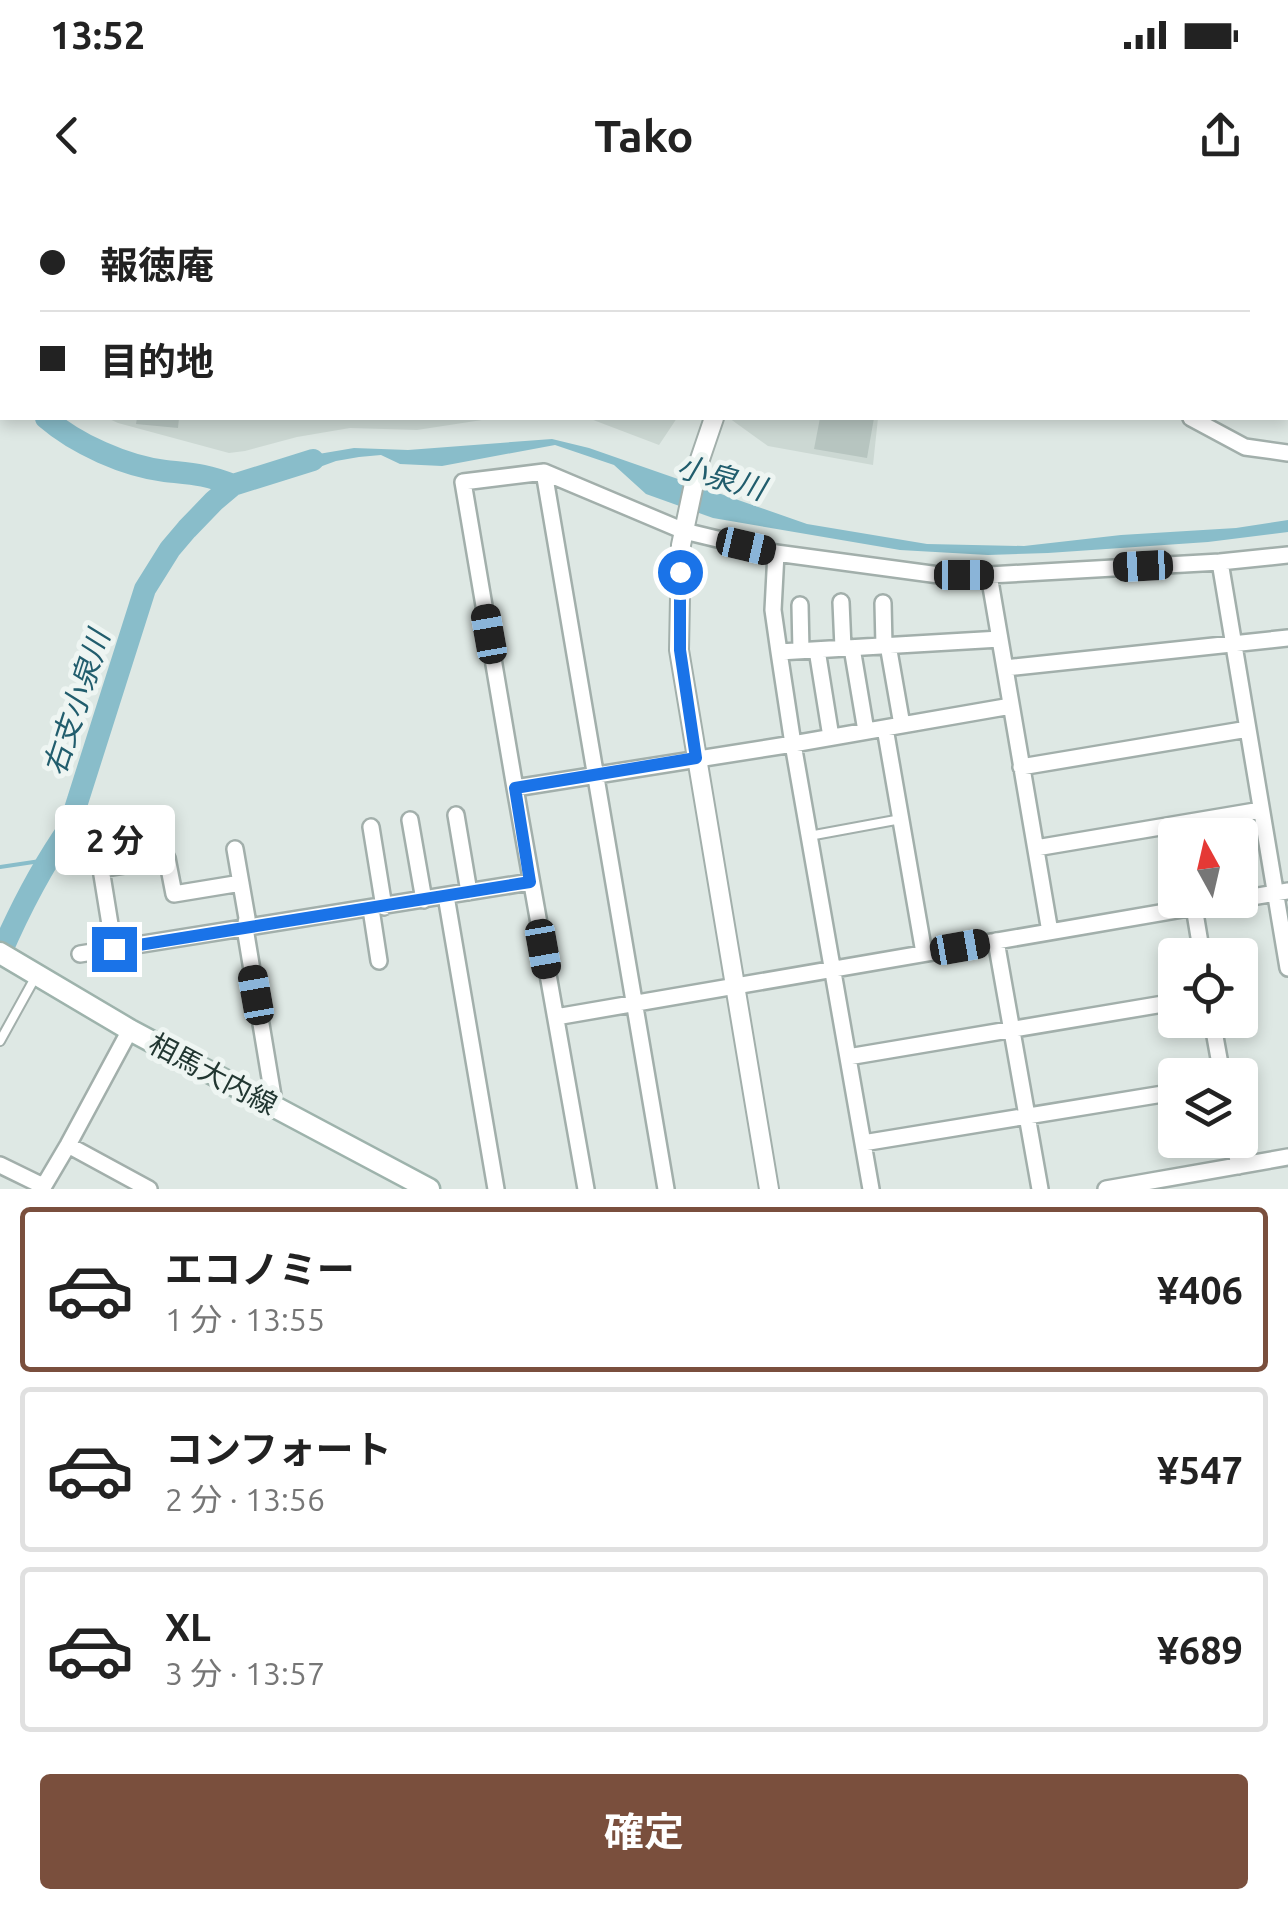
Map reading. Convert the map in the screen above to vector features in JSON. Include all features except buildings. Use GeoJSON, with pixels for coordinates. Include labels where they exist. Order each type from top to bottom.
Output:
{"type":"FeatureCollection","features":[{"type":"Feature","properties":{"kind":"main road","name":"相馬大内線"},"geometry":{"type":"LineString","coordinates":[[0,953],[130,1030],[429,1189]]}},
{"type":"Feature","properties":{"kind":"street"},"geometry":{"type":"LineString","coordinates":[[713,420],[698,465],[681,545],[680,650],[769,1189]]}},
{"type":"Feature","properties":{"kind":"street"},"geometry":{"type":"LineString","coordinates":[[1195,420],[1245,448],[1288,453]]}},
{"type":"Feature","properties":{"kind":"street"},"geometry":{"type":"LineString","coordinates":[[544,472],[666,1189]]}},
{"type":"Feature","properties":{"kind":"street"},"geometry":{"type":"LineString","coordinates":[[586,1189],[463,482],[544,472],[776,553],[940,574],[989,575],[1288,555]]}},
{"type":"Feature","properties":{"kind":"street"},"geometry":{"type":"LineString","coordinates":[[776,553],[773,610],[779,652],[871,1189]]}},
{"type":"Feature","properties":{"kind":"street"},"geometry":{"type":"LineString","coordinates":[[1220,562],[1261,810],[1282,892],[1288,968]]}},
{"type":"Feature","properties":{"kind":"street"},"geometry":{"type":"LineString","coordinates":[[989,575],[1050,932]]}},
{"type":"Feature","properties":{"kind":"street"},"geometry":{"type":"LineString","coordinates":[[841,602],[866,731]]}},
{"type":"Feature","properties":{"kind":"street"},"geometry":{"type":"LineString","coordinates":[[883,603],[901,820],[924,953]]}},
{"type":"Feature","properties":{"kind":"street"},"geometry":{"type":"LineString","coordinates":[[800,605],[831,737]]}},
{"type":"Feature","properties":{"kind":"street"},"geometry":{"type":"LineString","coordinates":[[1005,668],[1288,638]]}},
{"type":"Feature","properties":{"kind":"street"},"geometry":{"type":"LineString","coordinates":[[779,652],[1000,639]]}},
{"type":"Feature","properties":{"kind":"street"},"geometry":{"type":"LineString","coordinates":[[515,788],[1011,706]]}},
{"type":"Feature","properties":{"kind":"street"},"geometry":{"type":"LineString","coordinates":[[1021,767],[1248,728]]}},
{"type":"Feature","properties":{"kind":"street"},"geometry":{"type":"LineString","coordinates":[[1036,848],[1261,810]]}},
{"type":"Feature","properties":{"kind":"street"},"geometry":{"type":"LineString","coordinates":[[456,815],[468,892]]}},
{"type":"Feature","properties":{"kind":"street"},"geometry":{"type":"LineString","coordinates":[[410,820],[424,900]]}},
{"type":"Feature","properties":{"kind":"street"},"geometry":{"type":"LineString","coordinates":[[372,827],[379,961]]}},
{"type":"Feature","properties":{"kind":"street"},"geometry":{"type":"LineString","coordinates":[[235,849],[247,918],[244,928],[273,1096],[270,1104]]}},
{"type":"Feature","properties":{"kind":"street"},"geometry":{"type":"LineString","coordinates":[[114,949],[101,869],[167,858],[174,894],[241,882]]}},
{"type":"Feature","properties":{"kind":"street"},"geometry":{"type":"LineString","coordinates":[[80,954],[530,882]]}},
{"type":"Feature","properties":{"kind":"street"},"geometry":{"type":"LineString","coordinates":[[446,896],[496,1189]]}},
{"type":"Feature","properties":{"kind":"street"},"geometry":{"type":"LineString","coordinates":[[556,1016],[1158,913]]}},
{"type":"Feature","properties":{"kind":"street"},"geometry":{"type":"LineString","coordinates":[[996,941],[1040,1189]]}},
{"type":"Feature","properties":{"kind":"street"},"geometry":{"type":"LineString","coordinates":[[848,1057],[1158,1005]]}},
{"type":"Feature","properties":{"kind":"street"},"geometry":{"type":"LineString","coordinates":[[0,1165],[42,1188],[130,1030]]}},
{"type":"Feature","properties":{"kind":"street"},"geometry":{"type":"LineString","coordinates":[[863,1143],[1158,1095]]}},
{"type":"Feature","properties":{"kind":"street"},"geometry":{"type":"LineString","coordinates":[[68,1145],[120,1182],[149,1189]]}},
{"type":"Feature","properties":{"kind":"street"},"geometry":{"type":"LineString","coordinates":[[1237,1158],[1239,1166]]}},
{"type":"Feature","properties":{"kind":"street"},"geometry":{"type":"LineString","coordinates":[[1106,1189],[1288,1158]]}},
{"type":"Feature","properties":{"kind":"lane"},"geometry":{"type":"LineString","coordinates":[[809,836],[901,820]]}},
{"type":"Feature","properties":{"kind":"lane"},"geometry":{"type":"LineString","coordinates":[[0,1041],[32,973]]}},
{"type":"Feature","properties":{"kind":"shaded area"},"geometry":{"type":"Polygon","coordinates":[[[111,420],[482,420],[417,430],[350,428],[229,453],[111,420]]]}},
{"type":"Feature","properties":{"kind":"shaded area"},"geometry":{"type":"Polygon","coordinates":[[[593,420],[676,420],[659,445],[593,420]]]}},
{"type":"Feature","properties":{"kind":"shaded area"},"geometry":{"type":"Polygon","coordinates":[[[732,420],[878,420],[873,465],[768,446],[732,420]]]}},
{"type":"Feature","properties":{"kind":"water"},"geometry":{"type":"Polygon","coordinates":[[[552,439],[589,448],[807,524],[927,544],[1024,546],[1288,520],[1288,532],[1048,553],[988,555],[900,550],[713,518],[646,494],[614,465],[555,445],[442,466],[400,464],[381,455],[359,457],[284,480],[283,460],[354,448],[408,450],[552,439]]]}},
{"type":"Feature","properties":{"kind":"waterway","name":"小泉川"},"geometry":{"type":"LineString","coordinates":[[49,420],[86,445],[118,459],[233,485],[313,460]]}},
{"type":"Feature","properties":{"kind":"waterway","name":"右支小泉川"},"geometry":{"type":"LineString","coordinates":[[0,955],[31,890],[69,828],[145,589],[170,549],[233,485]]}},
{"type":"Feature","properties":{"kind":"waterway"},"geometry":{"type":"LineString","coordinates":[[0,867],[47,860]]}},
{"type":"Feature","properties":{"kind":"route"},"geometry":{"type":"LineString","coordinates":[[114,949],[530,882],[515,788],[696,758],[680,650],[680,572]]}}]}
